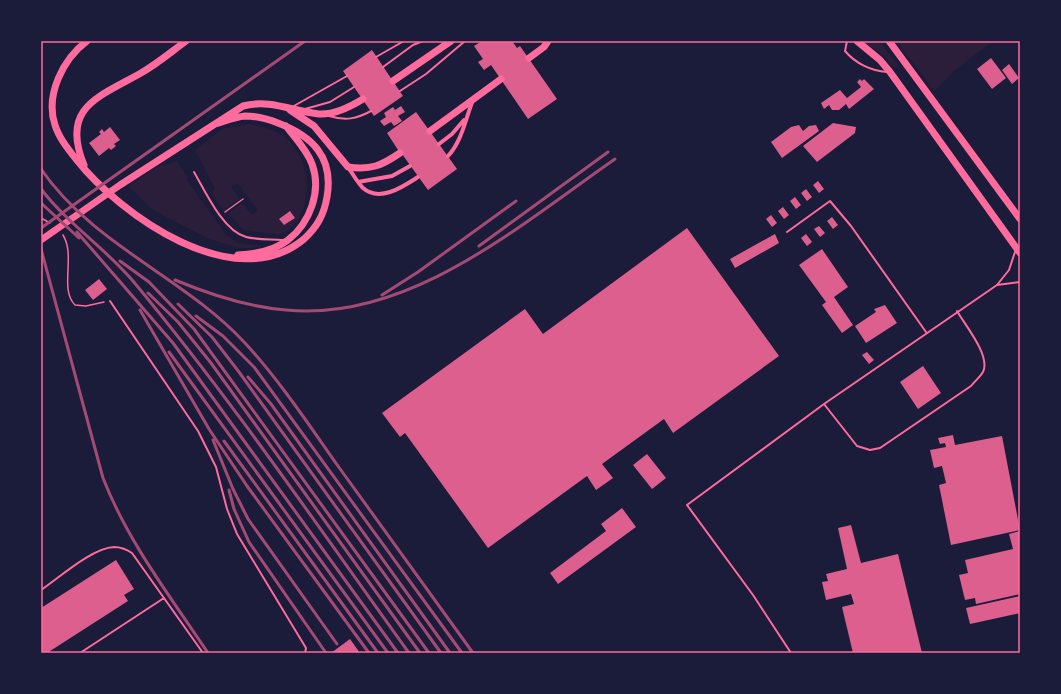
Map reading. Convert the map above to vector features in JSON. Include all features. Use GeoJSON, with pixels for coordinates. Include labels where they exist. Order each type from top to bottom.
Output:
{"type":"FeatureCollection","features":[{"type":"Feature","properties":{"kind":"main road"},"geometry":{"type":"LineString","coordinates":[[87,41],[67,60],[57,80],[53,106],[55,126],[64,142],[99,186],[151,225],[193,247],[220,255],[249,259],[272,257],[297,244],[313,231],[320,221],[325,209],[328,190],[328,174],[319,151],[312,141],[298,131],[268,120],[246,116],[215,124]]}},
{"type":"Feature","properties":{"kind":"main road"},"geometry":{"type":"LineString","coordinates":[[88,174],[82,158],[76,130],[79,117],[85,108],[94,99],[146,70],[186,41]]}},
{"type":"Feature","properties":{"kind":"main road"},"geometry":{"type":"LineString","coordinates":[[393,81],[452,41]]}},
{"type":"Feature","properties":{"kind":"main road"},"geometry":{"type":"LineString","coordinates":[[529,58],[544,47],[548,41]]}},
{"type":"Feature","properties":{"kind":"main road"},"geometry":{"type":"LineString","coordinates":[[857,41],[880,60],[890,72],[1018,250]]}},
{"type":"Feature","properties":{"kind":"main road"},"geometry":{"type":"LineString","coordinates":[[889,41],[1020,219]]}},
{"type":"Feature","properties":{"kind":"main road"},"geometry":{"type":"LineString","coordinates":[[430,131],[501,79]]}},
{"type":"Feature","properties":{"kind":"main road"},"geometry":{"type":"LineString","coordinates":[[41,240],[120,185],[243,106],[262,103],[277,104],[320,114],[338,111],[363,99]]}},
{"type":"Feature","properties":{"kind":"main road"},"geometry":{"type":"LineString","coordinates":[[277,104],[314,126],[348,167],[366,170],[384,164],[400,153]]}},
{"type":"Feature","properties":{"kind":"main road"},"geometry":{"type":"LineString","coordinates":[[220,255],[256,253],[271,249],[287,240],[301,227],[312,208],[315,192],[312,165],[306,152],[286,126]]}},
{"type":"Feature","properties":{"kind":"street"},"geometry":{"type":"LineString","coordinates":[[448,156],[455,148],[461,136],[474,98]]}},
{"type":"Feature","properties":{"kind":"street"},"geometry":{"type":"LineString","coordinates":[[439,144],[452,134],[466,118]]}},
{"type":"Feature","properties":{"kind":"street"},"geometry":{"type":"LineString","coordinates":[[358,182],[392,176],[410,166]]}},
{"type":"Feature","properties":{"kind":"street"},"geometry":{"type":"LineString","coordinates":[[348,167],[364,188],[371,192],[380,194],[403,187],[418,177]]}},
{"type":"Feature","properties":{"kind":"lane"},"geometry":{"type":"LineString","coordinates":[[376,57],[404,41]]}},
{"type":"Feature","properties":{"kind":"lane"},"geometry":{"type":"LineString","coordinates":[[383,67],[413,45],[423,41]]}},
{"type":"Feature","properties":{"kind":"lane"},"geometry":{"type":"LineString","coordinates":[[400,91],[426,74],[465,41]]}},
{"type":"Feature","properties":{"kind":"lane"},"geometry":{"type":"LineString","coordinates":[[847,41],[845,51],[850,57],[876,72],[890,72]]}},
{"type":"Feature","properties":{"kind":"lane"},"geometry":{"type":"LineString","coordinates":[[291,107],[347,76]]}},
{"type":"Feature","properties":{"kind":"lane"},"geometry":{"type":"LineString","coordinates":[[300,110],[330,102],[354,87]]}},
{"type":"Feature","properties":{"kind":"lane"},"geometry":{"type":"LineString","coordinates":[[320,114],[347,120],[357,119],[371,111]]}},
{"type":"Feature","properties":{"kind":"lane"},"geometry":{"type":"LineString","coordinates":[[194,172],[220,216],[231,229],[244,236],[287,240]]}},
{"type":"Feature","properties":{"kind":"lane"},"geometry":{"type":"LineString","coordinates":[[787,232],[830,201],[851,226],[926,332]]}},
{"type":"Feature","properties":{"kind":"lane"},"geometry":{"type":"LineString","coordinates":[[791,653],[753,595],[686,505],[824,404],[926,332],[997,285],[1009,270],[1018,250]]}},
{"type":"Feature","properties":{"kind":"lane"},"geometry":{"type":"LineString","coordinates":[[997,285],[1020,282]]}},
{"type":"Feature","properties":{"kind":"lane"},"geometry":{"type":"LineString","coordinates":[[110,301],[198,431],[216,467],[227,509],[238,534],[306,648],[305,653]]}},
{"type":"Feature","properties":{"kind":"lane"},"geometry":{"type":"LineString","coordinates":[[824,404],[857,446],[870,450],[880,448],[971,386],[983,372],[985,364],[984,355],[957,311]]}},
{"type":"Feature","properties":{"kind":"lane"},"geometry":{"type":"LineString","coordinates":[[41,590],[97,552],[118,547],[123,548],[132,553],[204,653]]}},
{"type":"Feature","properties":{"kind":"lane"},"geometry":{"type":"LineString","coordinates":[[80,653],[164,598]]}},
{"type":"Feature","properties":{"kind":"path"},"geometry":{"type":"LineString","coordinates":[[220,216],[243,199]]}},
{"type":"Feature","properties":{"kind":"path"},"geometry":{"type":"LineString","coordinates":[[41,218],[54,227]]}},
{"type":"Feature","properties":{"kind":"path"},"geometry":{"type":"LineString","coordinates":[[59,232],[64,236],[69,251],[68,278],[71,301],[75,305],[86,306],[110,301]]}},
{"type":"Feature","properties":{"kind":"shaded area"},"geometry":{"type":"Polygon","coordinates":[[[861,41],[879,41],[898,65],[894,68],[883,55],[861,41]]]}},
{"type":"Feature","properties":{"kind":"shaded area"},"geometry":{"type":"Polygon","coordinates":[[[896,41],[993,41],[954,71],[934,91],[896,41]]]}},
{"type":"Feature","properties":{"kind":"shaded area"},"geometry":{"type":"Polygon","coordinates":[[[248,124],[264,127],[287,139],[294,147],[304,167],[307,190],[302,211],[294,225],[289,230],[280,234],[244,230],[228,214],[242,203],[252,215],[258,210],[237,183],[231,187],[239,199],[224,211],[211,193],[215,189],[195,150],[222,129],[248,124]]]}},
{"type":"Feature","properties":{"kind":"shaded area"},"geometry":{"type":"Polygon","coordinates":[[[177,161],[188,178],[187,180],[226,235],[238,243],[263,246],[239,248],[209,239],[153,210],[129,186],[154,168],[177,161]]]}},
{"type":"Feature","properties":{"kind":"building"},"geometry":{"type":"Polygon","coordinates":[[[482,41],[512,41],[517,48],[520,46],[557,99],[528,119],[491,65],[484,70],[478,62],[483,59],[474,46],[482,41]]]}},
{"type":"Feature","properties":{"kind":"building"},"geometry":{"type":"Polygon","coordinates":[[[372,50],[403,96],[374,116],[343,71],[372,50]]]}},
{"type":"Feature","properties":{"kind":"building"},"geometry":{"type":"Polygon","coordinates":[[[991,58],[1006,78],[992,89],[977,69],[991,58]]]}},
{"type":"Feature","properties":{"kind":"building"},"geometry":{"type":"Polygon","coordinates":[[[1009,64],[1019,78],[1012,84],[1002,70],[1009,64]]]}},
{"type":"Feature","properties":{"kind":"building"},"geometry":{"type":"Polygon","coordinates":[[[860,79],[862,81],[864,79],[874,89],[849,109],[846,104],[839,110],[832,110],[829,105],[824,109],[821,103],[840,90],[847,98],[861,87],[857,82],[860,79]]]}},
{"type":"Feature","properties":{"kind":"building"},"geometry":{"type":"Polygon","coordinates":[[[401,106],[405,112],[398,116],[402,121],[394,126],[391,122],[384,126],[380,121],[386,117],[384,113],[393,107],[395,110],[401,106]]]}},
{"type":"Feature","properties":{"kind":"building"},"geometry":{"type":"Polygon","coordinates":[[[416,112],[457,169],[428,190],[387,133],[416,112]]]}},
{"type":"Feature","properties":{"kind":"building"},"geometry":{"type":"Polygon","coordinates":[[[833,123],[856,127],[855,133],[817,162],[803,146],[833,123]]]}},
{"type":"Feature","properties":{"kind":"building"},"geometry":{"type":"Polygon","coordinates":[[[799,125],[803,131],[809,126],[816,125],[819,131],[782,158],[771,142],[791,127],[799,125]]]}},
{"type":"Feature","properties":{"kind":"building"},"geometry":{"type":"Polygon","coordinates":[[[110,127],[120,140],[114,144],[116,146],[111,150],[109,148],[99,156],[89,143],[101,134],[99,132],[102,129],[104,132],[110,127]]]}},
{"type":"Feature","properties":{"kind":"building"},"geometry":{"type":"Polygon","coordinates":[[[818,181],[824,189],[819,193],[813,185],[818,181]]]}},
{"type":"Feature","properties":{"kind":"building"},"geometry":{"type":"Polygon","coordinates":[[[806,189],[812,197],[807,201],[801,193],[806,189]]]}},
{"type":"Feature","properties":{"kind":"building"},"geometry":{"type":"Polygon","coordinates":[[[795,197],[801,205],[796,209],[790,201],[795,197]]]}},
{"type":"Feature","properties":{"kind":"building"},"geometry":{"type":"Polygon","coordinates":[[[783,207],[789,215],[784,219],[778,211],[783,207]]]}},
{"type":"Feature","properties":{"kind":"building"},"geometry":{"type":"Polygon","coordinates":[[[290,211],[295,218],[284,225],[279,219],[290,211]]]}},
{"type":"Feature","properties":{"kind":"building"},"geometry":{"type":"Polygon","coordinates":[[[771,215],[777,223],[772,227],[766,219],[771,215]]]}},
{"type":"Feature","properties":{"kind":"building"},"geometry":{"type":"Polygon","coordinates":[[[832,217],[838,225],[833,229],[827,221],[832,217]]]}},
{"type":"Feature","properties":{"kind":"building"},"geometry":{"type":"Polygon","coordinates":[[[819,226],[825,233],[820,237],[814,229],[819,226]]]}},
{"type":"Feature","properties":{"kind":"building"},"geometry":{"type":"Polygon","coordinates":[[[687,228],[779,356],[673,433],[664,419],[602,464],[613,478],[596,490],[587,476],[488,548],[405,433],[400,437],[382,413],[525,309],[543,334],[687,228]]]}},
{"type":"Feature","properties":{"kind":"building"},"geometry":{"type":"Polygon","coordinates":[[[775,234],[779,243],[735,268],[730,259],[775,234]]]}},
{"type":"Feature","properties":{"kind":"building"},"geometry":{"type":"Polygon","coordinates":[[[806,234],[812,242],[807,246],[801,238],[806,234]]]}},
{"type":"Feature","properties":{"kind":"building"},"geometry":{"type":"Polygon","coordinates":[[[822,249],[848,287],[834,297],[853,325],[842,333],[822,305],[826,302],[799,265],[822,249]]]}},
{"type":"Feature","properties":{"kind":"building"},"geometry":{"type":"Polygon","coordinates":[[[99,279],[107,289],[93,300],[85,290],[99,279]]]}},
{"type":"Feature","properties":{"kind":"building"},"geometry":{"type":"Polygon","coordinates":[[[885,305],[897,323],[866,343],[855,326],[876,312],[874,309],[885,305]]]}},
{"type":"Feature","properties":{"kind":"building"},"geometry":{"type":"Polygon","coordinates":[[[867,352],[874,360],[869,364],[862,355],[867,352]]]}},
{"type":"Feature","properties":{"kind":"building"},"geometry":{"type":"Polygon","coordinates":[[[923,366],[941,393],[918,409],[900,382],[923,366]]]}},
{"type":"Feature","properties":{"kind":"building"},"geometry":{"type":"Polygon","coordinates":[[[953,435],[955,445],[1002,436],[1020,530],[951,545],[939,485],[946,483],[942,466],[934,468],[930,450],[946,447],[945,443],[940,444],[938,438],[953,435]]]}},
{"type":"Feature","properties":{"kind":"building"},"geometry":{"type":"Polygon","coordinates":[[[647,454],[666,478],[652,489],[633,465],[647,454]]]}},
{"type":"Feature","properties":{"kind":"building"},"geometry":{"type":"Polygon","coordinates":[[[622,508],[636,527],[558,584],[550,573],[606,531],[601,524],[622,508]]]}},
{"type":"Feature","properties":{"kind":"building"},"geometry":{"type":"Polygon","coordinates":[[[851,525],[861,563],[898,554],[922,653],[853,653],[842,607],[854,604],[851,594],[826,600],[822,582],[828,581],[826,574],[847,569],[838,528],[851,525]]]}},
{"type":"Feature","properties":{"kind":"building"},"geometry":{"type":"Polygon","coordinates":[[[1020,531],[1020,594],[976,604],[975,598],[965,600],[959,575],[968,573],[965,560],[1013,549],[1009,534],[1020,531]]]}},
{"type":"Feature","properties":{"kind":"building"},"geometry":{"type":"Polygon","coordinates":[[[116,560],[134,589],[124,595],[128,601],[47,653],[41,653],[41,608],[116,560]]]}},
{"type":"Feature","properties":{"kind":"building"},"geometry":{"type":"Polygon","coordinates":[[[1020,596],[1020,613],[970,624],[966,608],[1020,596]]]}},
{"type":"Feature","properties":{"kind":"building"},"geometry":{"type":"Polygon","coordinates":[[[350,639],[360,653],[331,653],[350,639]]]}},
{"type":"Feature","properties":{"kind":"railway"},"geometry":{"type":"LineString","coordinates":[[41,228],[305,41]]}},
{"type":"Feature","properties":{"kind":"railway"},"geometry":{"type":"LineString","coordinates":[[479,246],[608,152]]}},
{"type":"Feature","properties":{"kind":"railway"},"geometry":{"type":"LineString","coordinates":[[175,280],[229,300],[286,310],[332,310],[376,301],[419,285],[461,264],[502,239],[615,159]]}},
{"type":"Feature","properties":{"kind":"railway"},"geometry":{"type":"LineString","coordinates":[[41,169],[62,196],[86,219],[112,240],[195,299],[221,320],[245,343],[294,403],[473,653]]}},
{"type":"Feature","properties":{"kind":"railway"},"geometry":{"type":"LineString","coordinates":[[41,189],[63,214],[122,269],[170,326],[240,418],[409,653]]}},
{"type":"Feature","properties":{"kind":"railway"},"geometry":{"type":"LineString","coordinates":[[382,295],[418,272],[516,201]]}},
{"type":"Feature","properties":{"kind":"railway"},"geometry":{"type":"LineString","coordinates":[[41,203],[79,238]]}},
{"type":"Feature","properties":{"kind":"railway"},"geometry":{"type":"LineString","coordinates":[[77,232],[173,343],[398,653]]}},
{"type":"Feature","properties":{"kind":"railway"},"geometry":{"type":"LineString","coordinates":[[41,249],[103,478],[113,502],[137,546],[208,653]]}},
{"type":"Feature","properties":{"kind":"railway"},"geometry":{"type":"LineString","coordinates":[[120,261],[149,282],[194,329],[429,653]]}},
{"type":"Feature","properties":{"kind":"railway"},"geometry":{"type":"LineString","coordinates":[[148,293],[178,322],[211,363],[420,653]]}},
{"type":"Feature","properties":{"kind":"railway"},"geometry":{"type":"LineString","coordinates":[[178,304],[212,337],[239,372],[441,653]]}},
{"type":"Feature","properties":{"kind":"railway"},"geometry":{"type":"LineString","coordinates":[[140,310],[209,429],[247,486],[369,653]]}},
{"type":"Feature","properties":{"kind":"railway"},"geometry":{"type":"LineString","coordinates":[[196,316],[223,336],[254,367],[462,653]]}},
{"type":"Feature","properties":{"kind":"railway"},"geometry":{"type":"LineString","coordinates":[[169,352],[388,653]]}},
{"type":"Feature","properties":{"kind":"railway"},"geometry":{"type":"LineString","coordinates":[[248,377],[271,404],[450,653]]}},
{"type":"Feature","properties":{"kind":"railway"},"geometry":{"type":"LineString","coordinates":[[213,440],[233,489],[248,519],[337,644]]}},
{"type":"Feature","properties":{"kind":"railway"},"geometry":{"type":"LineString","coordinates":[[224,441],[378,653]]}},
{"type":"Feature","properties":{"kind":"railway"},"geometry":{"type":"LineString","coordinates":[[229,490],[234,509],[249,542],[326,653]]}}]}
